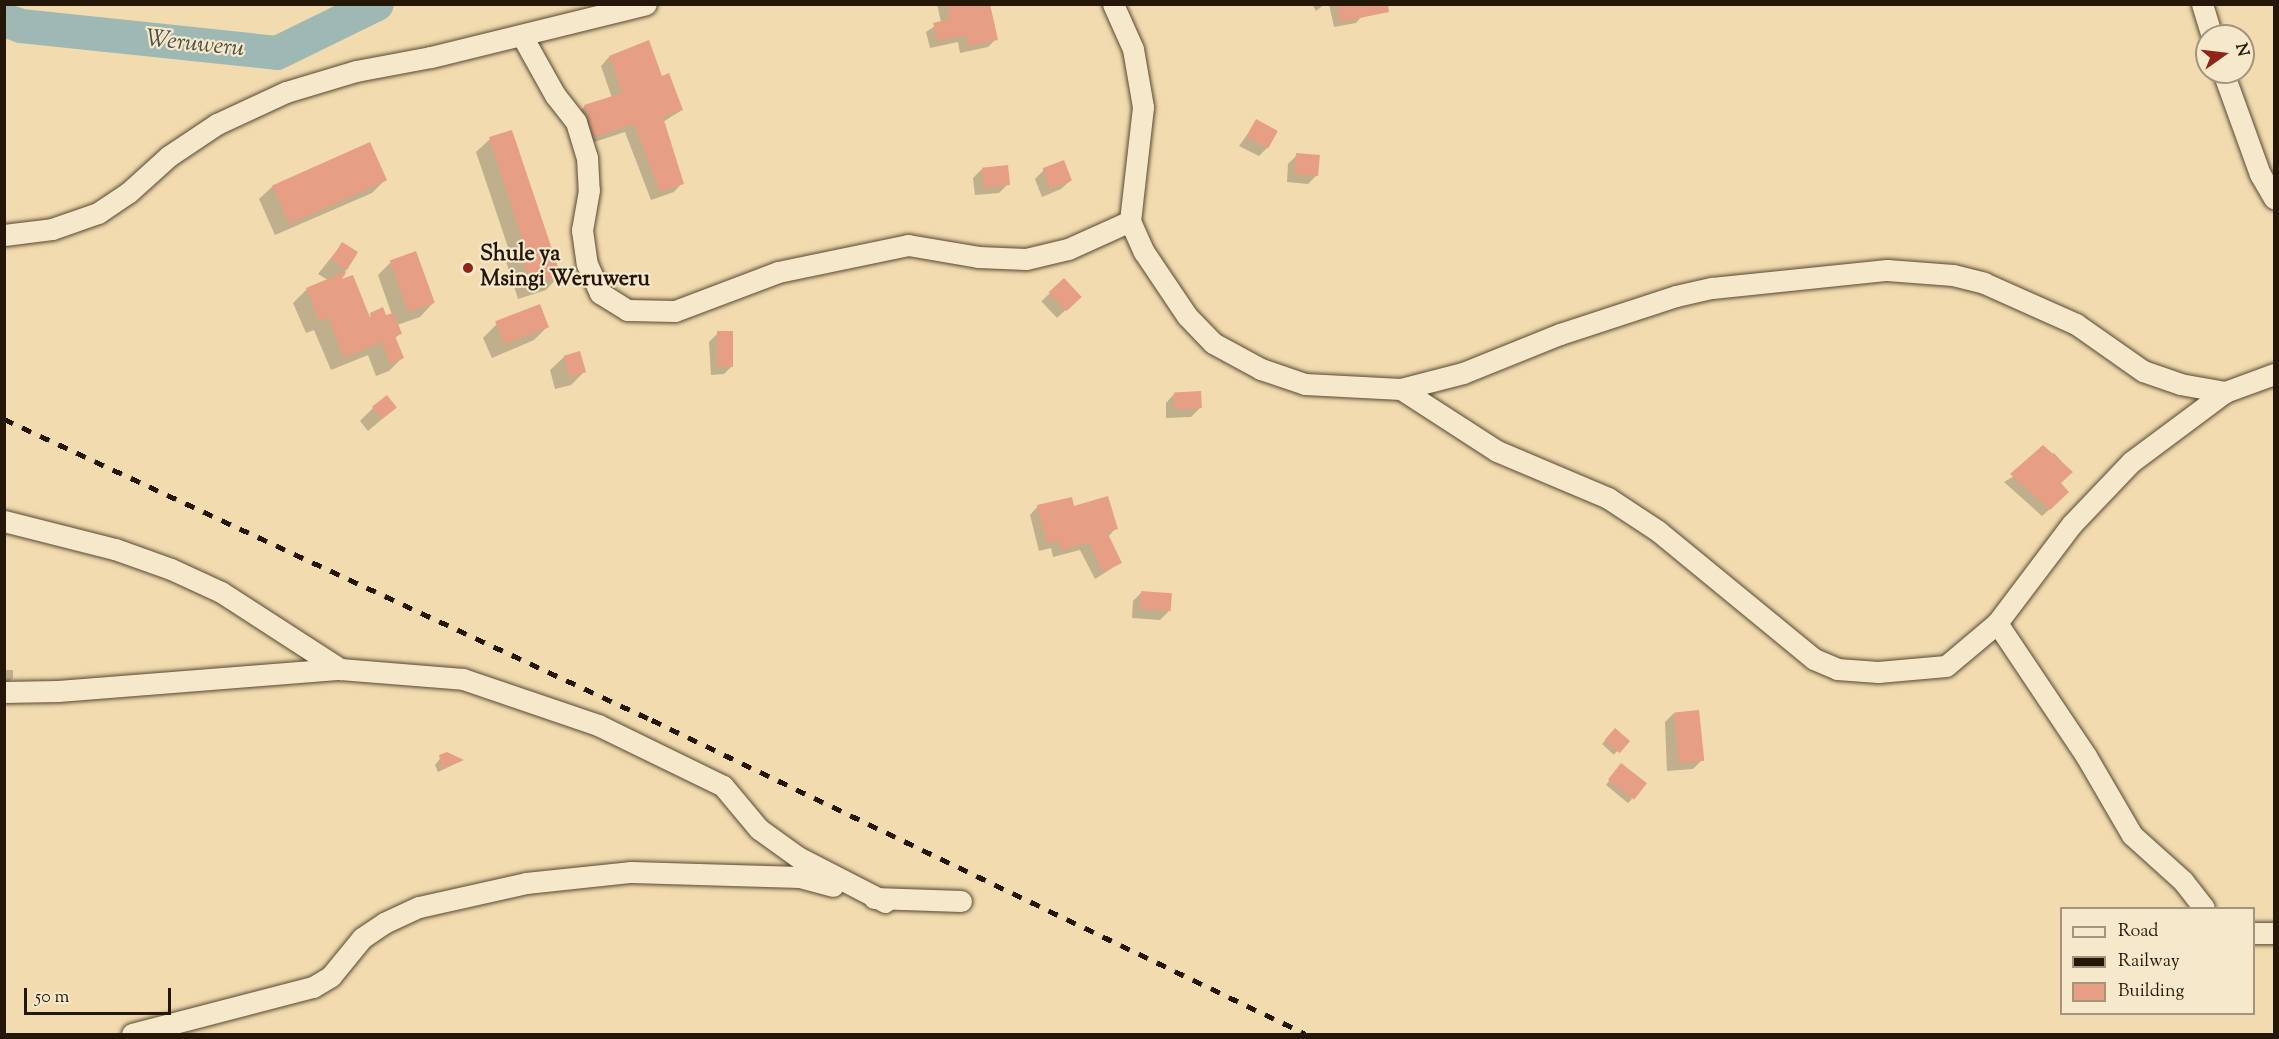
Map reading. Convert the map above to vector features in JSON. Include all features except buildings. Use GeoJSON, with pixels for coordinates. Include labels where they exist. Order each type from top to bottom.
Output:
{"type":"FeatureCollection","features":[{"type":"Feature","properties":{"kind":"street"},"geometry":{"type":"LineString","coordinates":[[4,235],[52,230],[98,213],[128,193],[169,156],[217,124],[286,92],[356,71],[522,36],[646,4]]}},
{"type":"Feature","properties":{"kind":"street"},"geometry":{"type":"LineString","coordinates":[[1113,4],[1133,49],[1143,106],[1130,220],[1156,270],[1188,316],[1214,343],[1261,369],[1305,384],[1401,389],[1463,373],[1560,334],[1676,296],[1731,286],[1887,270],[1953,275],[1984,283],[2076,324],[2143,371],[2180,384],[2225,392]]}},
{"type":"Feature","properties":{"kind":"street"},"geometry":{"type":"LineString","coordinates":[[2202,4],[2208,24]]}},
{"type":"Feature","properties":{"kind":"street"},"geometry":{"type":"LineString","coordinates":[[522,36],[555,95],[576,122],[587,158],[589,190],[582,230],[587,264],[600,293],[627,310],[675,311],[778,272],[908,244],[978,257],[1026,259],[1068,249],[1130,220]]}},
{"type":"Feature","properties":{"kind":"street"},"geometry":{"type":"LineString","coordinates":[[2227,84],[2260,174],[2274,198]]}},
{"type":"Feature","properties":{"kind":"street"},"geometry":{"type":"LineString","coordinates":[[1401,389],[1497,452],[1608,498],[1658,531],[1814,659],[1837,669],[1878,672],[1946,666],[1996,623],[2103,490],[2131,462],[2225,392],[2274,374]]}},
{"type":"Feature","properties":{"kind":"street"},"geometry":{"type":"LineString","coordinates":[[4,521],[115,549],[171,569],[221,592],[340,669]]}},
{"type":"Feature","properties":{"kind":"street"},"geometry":{"type":"LineString","coordinates":[[1996,623],[2086,756],[2132,835],[2183,880],[2203,907]]}},
{"type":"Feature","properties":{"kind":"street"},"geometry":{"type":"LineString","coordinates":[[4,692],[58,692],[340,669],[462,679],[598,725],[723,786],[759,829],[798,857],[885,902]]}},
{"type":"Feature","properties":{"kind":"street"},"geometry":{"type":"LineString","coordinates":[[132,1035],[313,987],[331,976],[362,938],[384,923],[419,907],[566,876],[631,872],[800,877],[885,902],[961,901]]}},
{"type":"Feature","properties":{"kind":"street"},"geometry":{"type":"LineString","coordinates":[[2255,933],[2274,933]]}},
{"type":"Feature","properties":{"kind":"waterway","name":"Weruweru"},"geometry":{"type":"LineString","coordinates":[[4,20],[21,26],[277,53],[377,4]]}},
{"type":"Feature","properties":{"kind":"railway"},"geometry":{"type":"LineString","coordinates":[[4,419],[652,720],[1306,1034]]}},
{"type":"Feature","properties":{"kind":"place","name":"Shule ya Msingi Weruweru"},"geometry":{"type":"Point","coordinates":[468,268]}}]}
